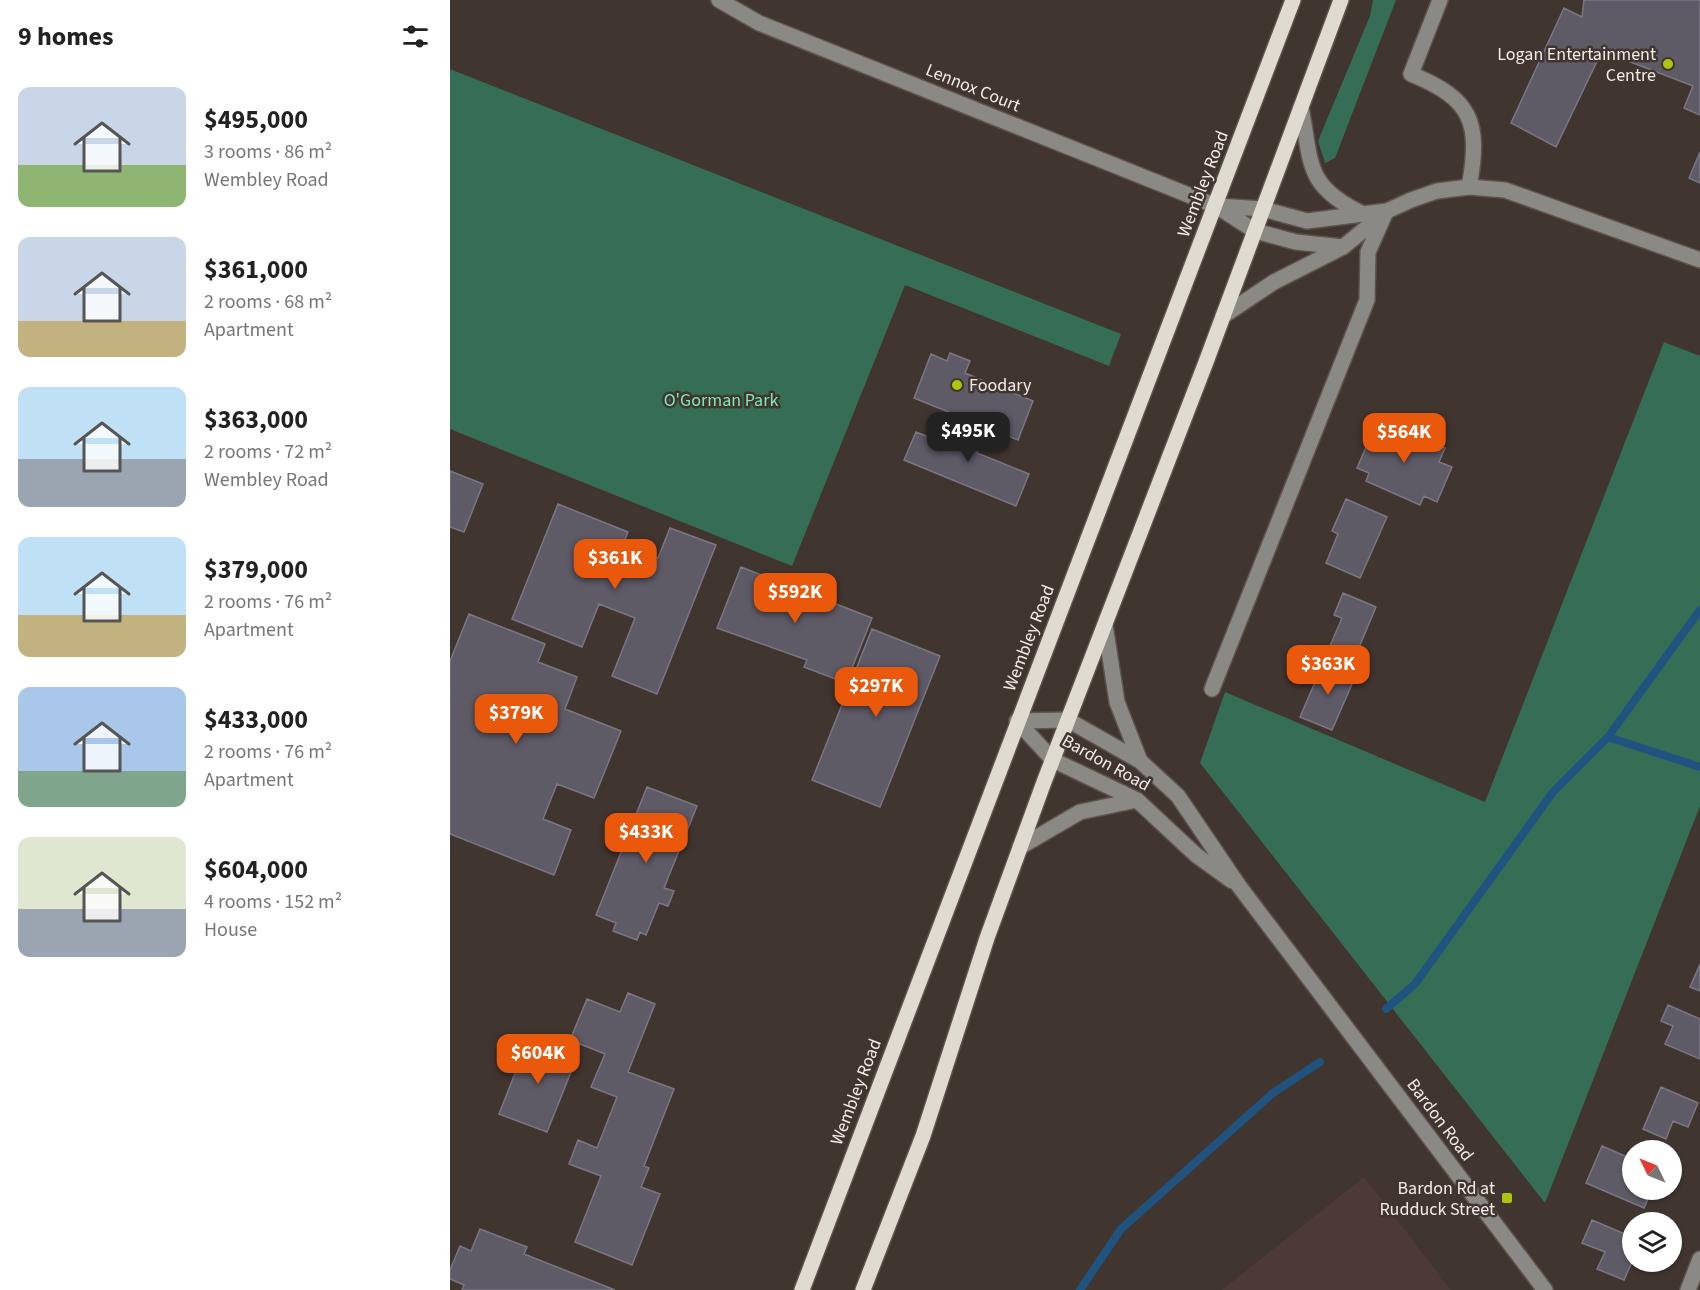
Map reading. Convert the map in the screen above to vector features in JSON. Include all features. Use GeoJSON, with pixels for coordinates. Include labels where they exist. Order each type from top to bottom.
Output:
{"type":"FeatureCollection","features":[{"type":"Feature","properties":{"kind":"main road","name":"Wembley Road"},"geometry":{"type":"LineString","coordinates":[[802,1290],[1293,0]]}},
{"type":"Feature","properties":{"kind":"main road"},"geometry":{"type":"LineString","coordinates":[[863,1290],[923,1136],[1020,847],[1341,0]]}},
{"type":"Feature","properties":{"kind":"street","name":"Lennox Court"},"geometry":{"type":"LineString","coordinates":[[719,0],[759,23],[1216,206]]}},
{"type":"Feature","properties":{"kind":"street"},"geometry":{"type":"LineString","coordinates":[[1440,0],[1411,74],[1452,94],[1466,110],[1472,128],[1474,160],[1469,187]]}},
{"type":"Feature","properties":{"kind":"street"},"geometry":{"type":"LineString","coordinates":[[1301,107],[1311,159],[1320,183],[1340,203],[1364,214]]}},
{"type":"Feature","properties":{"kind":"street"},"geometry":{"type":"LineString","coordinates":[[1216,206],[1263,209],[1307,221],[1386,211],[1437,191],[1469,187],[1505,190],[1700,260]]}},
{"type":"Feature","properties":{"kind":"street"},"geometry":{"type":"LineString","coordinates":[[1216,206],[1255,231],[1296,242],[1343,247]]}},
{"type":"Feature","properties":{"kind":"street"},"geometry":{"type":"LineString","coordinates":[[1223,316],[1274,282],[1343,247],[1386,211]]}},
{"type":"Feature","properties":{"kind":"street"},"geometry":{"type":"LineString","coordinates":[[1212,689],[1367,300],[1368,252],[1386,211]]}},
{"type":"Feature","properties":{"kind":"street"},"geometry":{"type":"LineString","coordinates":[[1105,625],[1117,702],[1140,761]]}},
{"type":"Feature","properties":{"kind":"street","name":"Bardon Road"},"geometry":{"type":"LineString","coordinates":[[1017,721],[1068,720],[1140,761],[1178,796],[1239,886],[1545,1290]]}},
{"type":"Feature","properties":{"kind":"street","name":"Bardon Road"},"geometry":{"type":"LineString","coordinates":[[1017,721],[1053,759],[1137,800],[1196,855],[1239,886]]}},
{"type":"Feature","properties":{"kind":"street"},"geometry":{"type":"LineString","coordinates":[[1020,847],[1080,812],[1137,800]]}},
{"type":"Feature","properties":{"kind":"street"},"geometry":{"type":"LineString","coordinates":[[1688,1290],[1700,1259]]}},
{"type":"Feature","properties":{"kind":"shaded area"},"geometry":{"type":"Polygon","coordinates":[[[1364,1177],[1451,1290],[1222,1290],[1364,1177]]]}},
{"type":"Feature","properties":{"kind":"green space"},"geometry":{"type":"Polygon","coordinates":[[[1373,0],[1396,0],[1335,158],[1325,163],[1318,141],[1370,16],[1373,0]]]}},
{"type":"Feature","properties":{"kind":"green space","name":"O'Gorman Park"},"geometry":{"type":"Polygon","coordinates":[[[450,69],[1121,334],[1109,366],[905,285],[792,566],[450,429],[450,69]]]}},
{"type":"Feature","properties":{"kind":"green space"},"geometry":{"type":"Polygon","coordinates":[[[1664,342],[1700,356],[1700,806],[1545,1203],[1200,763],[1225,692],[1485,802],[1664,342]]]}},
{"type":"Feature","properties":{"kind":"building","name":"Logan Entertainment Centre"},"geometry":{"type":"Polygon","coordinates":[[[1584,0],[1700,0],[1700,115],[1684,108],[1693,86],[1602,51],[1556,147],[1511,123],[1564,8],[1582,17],[1584,0]]]}},
{"type":"Feature","properties":{"kind":"building"},"geometry":{"type":"Polygon","coordinates":[[[1700,152],[1700,183],[1689,178],[1700,152]]]}},
{"type":"Feature","properties":{"kind":"building","name":"Foodary"},"geometry":{"type":"Polygon","coordinates":[[[950,353],[970,361],[965,373],[1033,401],[1018,440],[914,398],[931,354],[947,361],[950,353]]]}},
{"type":"Feature","properties":{"kind":"building"},"geometry":{"type":"Polygon","coordinates":[[[961,417],[987,428],[977,453],[1029,474],[1016,506],[904,460],[916,432],[949,445],[961,417]]]}},
{"type":"Feature","properties":{"kind":"building"},"geometry":{"type":"Polygon","coordinates":[[[1378,419],[1445,448],[1439,462],[1452,467],[1437,502],[1424,496],[1420,505],[1366,481],[1369,473],[1357,468],[1378,419]]]}},
{"type":"Feature","properties":{"kind":"building"},"geometry":{"type":"Polygon","coordinates":[[[450,471],[483,484],[464,532],[450,527],[450,471]]]}},
{"type":"Feature","properties":{"kind":"building"},"geometry":{"type":"Polygon","coordinates":[[[1346,499],[1387,517],[1360,578],[1326,563],[1338,534],[1332,531],[1346,499]]]}},
{"type":"Feature","properties":{"kind":"building"},"geometry":{"type":"Polygon","coordinates":[[[558,504],[628,532],[623,544],[658,558],[670,528],[716,545],[657,694],[612,676],[635,618],[599,604],[582,647],[512,619],[558,504]]]}},
{"type":"Feature","properties":{"kind":"building"},"geometry":{"type":"Polygon","coordinates":[[[741,567],[872,618],[846,683],[804,667],[807,660],[717,628],[741,567]]]}},
{"type":"Feature","properties":{"kind":"building"},"geometry":{"type":"Polygon","coordinates":[[[1343,593],[1376,607],[1355,657],[1330,646],[1342,618],[1334,615],[1343,593]]]}},
{"type":"Feature","properties":{"kind":"building"},"geometry":{"type":"Polygon","coordinates":[[[469,614],[545,644],[538,662],[577,677],[565,709],[621,731],[594,798],[557,784],[543,819],[571,830],[554,875],[450,834],[450,661],[469,614]]]}},
{"type":"Feature","properties":{"kind":"building"},"geometry":{"type":"Polygon","coordinates":[[[872,629],[940,656],[880,807],[812,780],[872,629]]]}},
{"type":"Feature","properties":{"kind":"building"},"geometry":{"type":"Polygon","coordinates":[[[1324,661],[1356,675],[1332,730],[1300,717],[1324,661]]]}},
{"type":"Feature","properties":{"kind":"building"},"geometry":{"type":"Polygon","coordinates":[[[647,787],[697,806],[664,888],[674,891],[668,906],[659,903],[646,935],[640,932],[637,940],[613,931],[616,923],[596,915],[647,787]]]}},
{"type":"Feature","properties":{"kind":"building"},"geometry":{"type":"Polygon","coordinates":[[[1700,964],[1700,991],[1690,987],[1700,964]]]}},
{"type":"Feature","properties":{"kind":"building"},"geometry":{"type":"Polygon","coordinates":[[[628,993],[655,1004],[628,1072],[674,1089],[644,1166],[649,1168],[641,1187],[660,1194],[632,1265],[575,1242],[601,1176],[569,1164],[578,1140],[597,1148],[617,1097],[591,1087],[605,1054],[570,1040],[587,999],[620,1012],[628,993]]]}},
{"type":"Feature","properties":{"kind":"building"},"geometry":{"type":"Polygon","coordinates":[[[1668,1005],[1700,1019],[1700,1059],[1665,1044],[1673,1026],[1661,1021],[1668,1005]]]}},
{"type":"Feature","properties":{"kind":"building"},"geometry":{"type":"Polygon","coordinates":[[[529,1038],[577,1057],[547,1132],[499,1114],[529,1038]]]}},
{"type":"Feature","properties":{"kind":"building"},"geometry":{"type":"Polygon","coordinates":[[[1661,1087],[1698,1103],[1688,1127],[1673,1121],[1666,1139],[1643,1129],[1661,1087]]]}},
{"type":"Feature","properties":{"kind":"building"},"geometry":{"type":"Polygon","coordinates":[[[1602,1146],[1622,1155],[1622,1199],[1586,1183],[1602,1146]]]}},
{"type":"Feature","properties":{"kind":"building"},"geometry":{"type":"Polygon","coordinates":[[[1625,1200],[1648,1200],[1644,1208],[1625,1200]]]}},
{"type":"Feature","properties":{"kind":"building"},"geometry":{"type":"Polygon","coordinates":[[[1592,1220],[1622,1233],[1622,1272],[1628,1272],[1624,1280],[1597,1269],[1605,1252],[1582,1243],[1592,1220]]]}},
{"type":"Feature","properties":{"kind":"building"},"geometry":{"type":"Polygon","coordinates":[[[480,1229],[527,1247],[524,1254],[615,1290],[462,1290],[464,1285],[450,1279],[450,1270],[460,1246],[471,1251],[480,1229]]]}},
{"type":"Feature","properties":{"kind":"waterway"},"geometry":{"type":"LineString","coordinates":[[1386,1009],[1415,984],[1553,792],[1608,737],[1700,610]]}},
{"type":"Feature","properties":{"kind":"waterway"},"geometry":{"type":"LineString","coordinates":[[1608,737],[1700,767]]}},
{"type":"Feature","properties":{"kind":"waterway"},"geometry":{"type":"LineString","coordinates":[[1080,1290],[1121,1229],[1273,1093],[1320,1062]]}},
{"type":"Feature","properties":{"kind":"place","name":"Logan Entertainment Centre"},"geometry":{"type":"Point","coordinates":[1668,64]}},
{"type":"Feature","properties":{"kind":"place","name":"Foodary"},"geometry":{"type":"Point","coordinates":[957,385]}},
{"type":"Feature","properties":{"kind":"place","name":"Bardon Rd at Rudduck Street"},"geometry":{"type":"Point","coordinates":[1507,1198]}}]}
